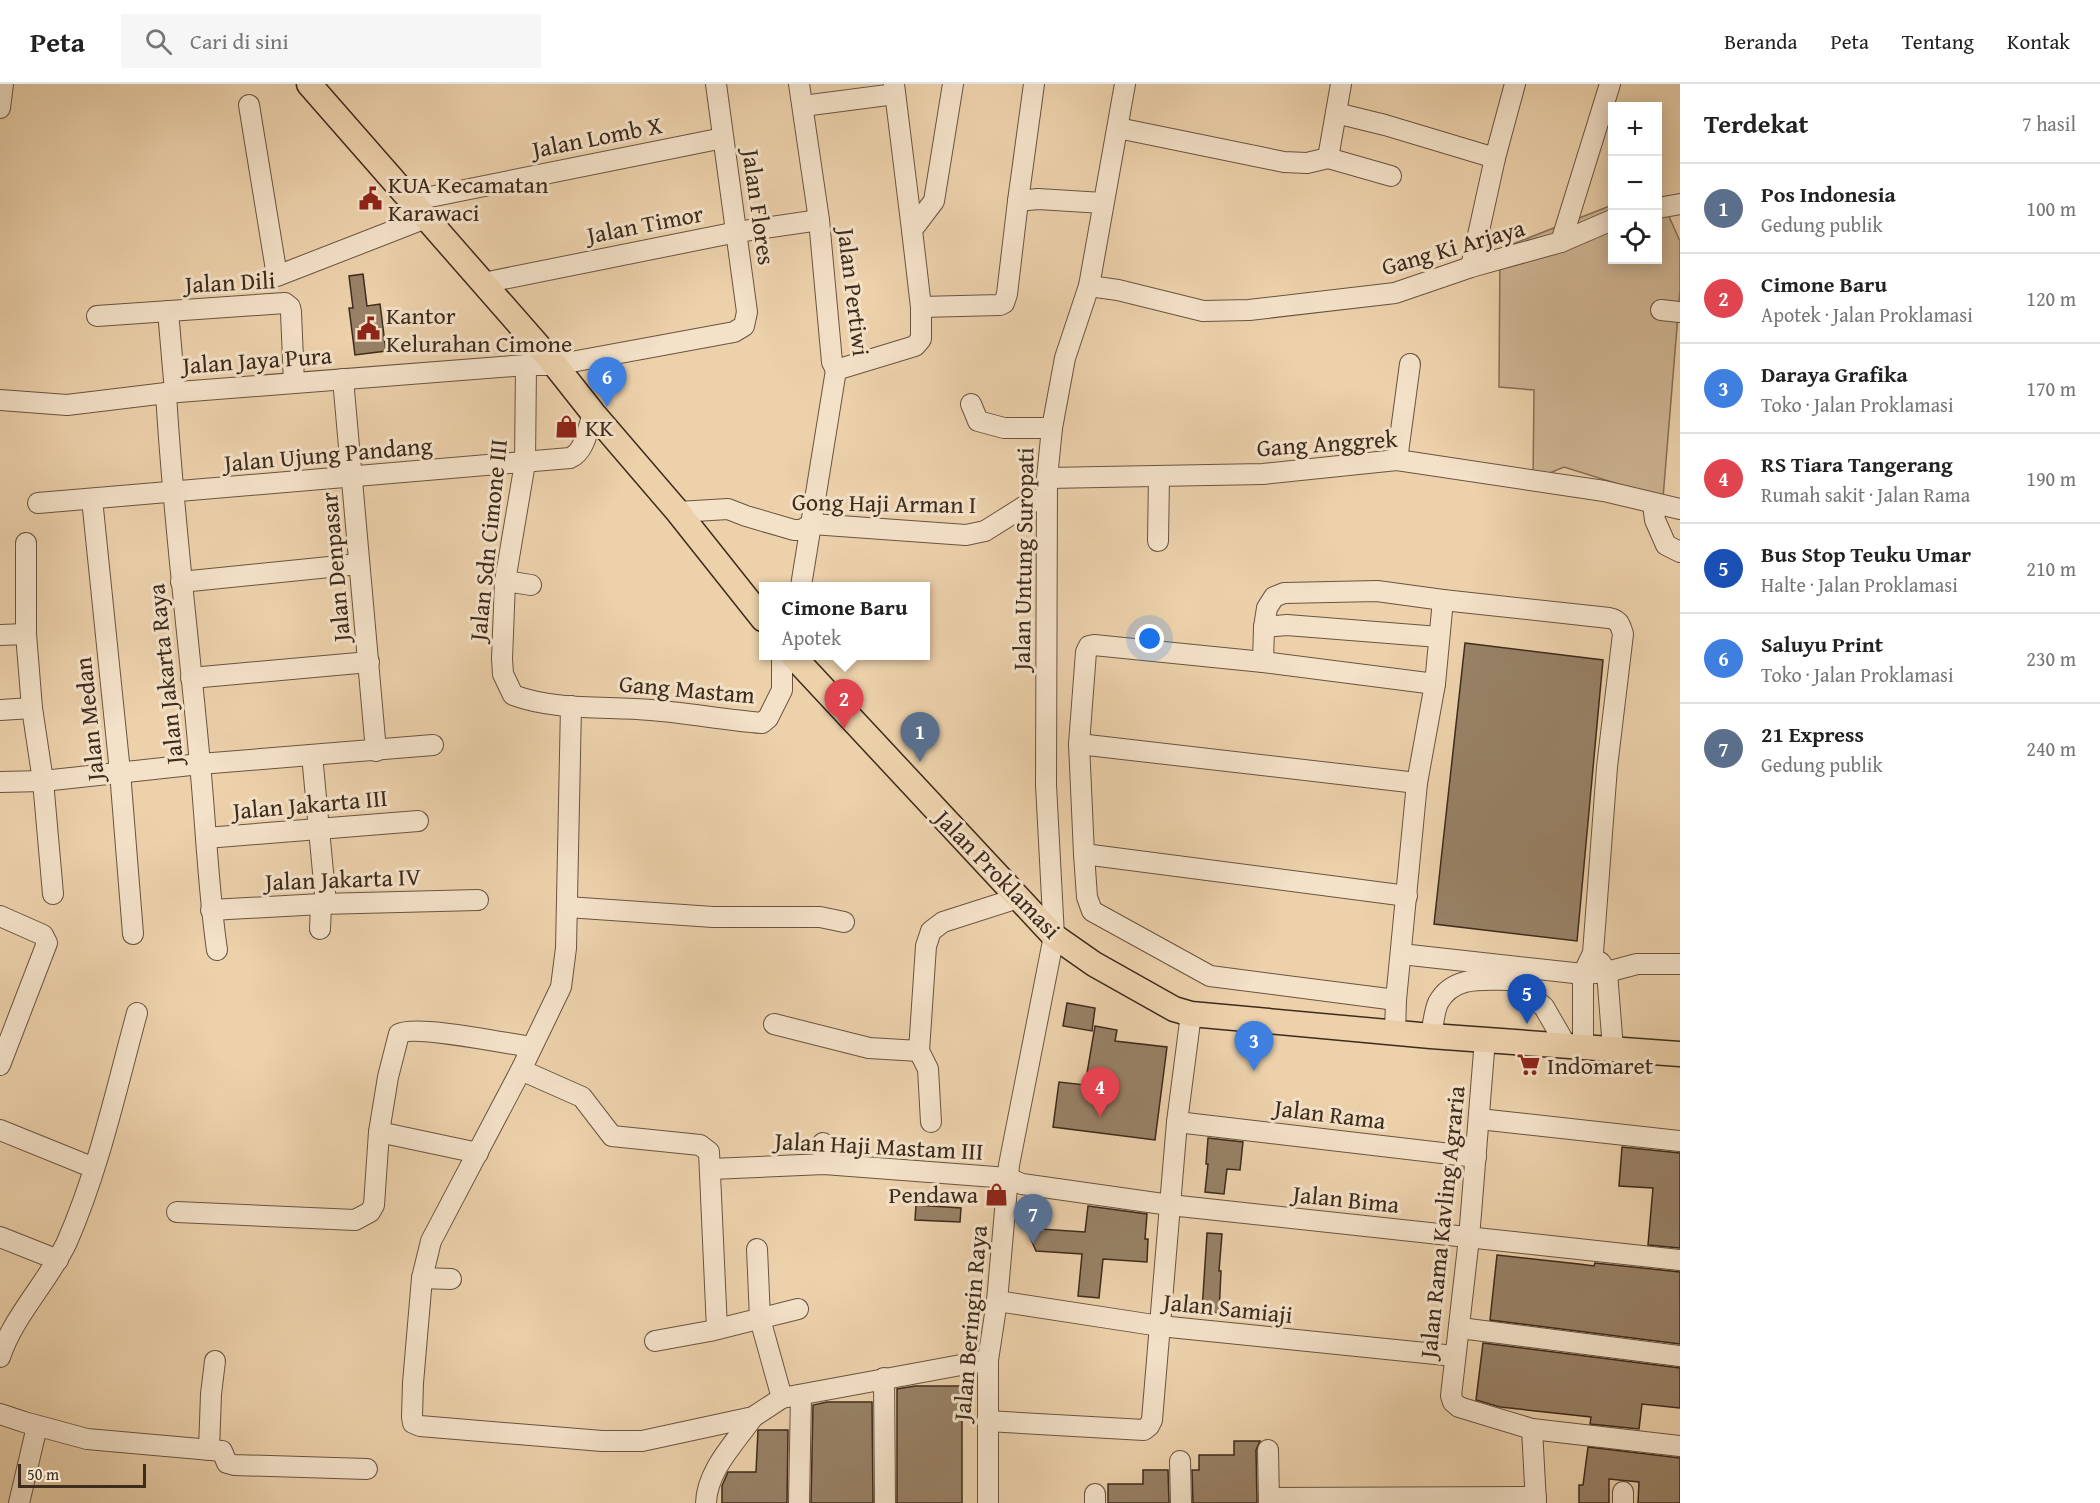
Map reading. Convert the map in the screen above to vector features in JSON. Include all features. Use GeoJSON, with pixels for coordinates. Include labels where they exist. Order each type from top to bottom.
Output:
{"type":"FeatureCollection","features":[{"type":"Feature","properties":{"kind":"main road"},"geometry":{"type":"LineString","coordinates":[[309,84],[555,365],[678,512],[759,614]]}},
{"type":"Feature","properties":{"kind":"main road","name":"Jalan Proklamasi"},"geometry":{"type":"LineString","coordinates":[[798,660],[1054,936],[1094,964],[1174,1009],[1191,1014],[1395,1033],[1680,1054]]}},
{"type":"Feature","properties":{"kind":"street"},"geometry":{"type":"LineString","coordinates":[[0,108],[3,84]]}},
{"type":"Feature","properties":{"kind":"street","name":"Jalan Flores"},"geometry":{"type":"LineString","coordinates":[[716,84],[747,312],[744,326],[735,332]]}},
{"type":"Feature","properties":{"kind":"street","name":"Jalan Pertiwi"},"geometry":{"type":"LineString","coordinates":[[799,84],[819,220],[832,362],[836,370],[915,346],[921,339],[921,307],[894,89]]}},
{"type":"Feature","properties":{"kind":"street"},"geometry":{"type":"LineString","coordinates":[[912,230],[934,201],[953,84]]}},
{"type":"Feature","properties":{"kind":"street"},"geometry":{"type":"LineString","coordinates":[[921,307],[1000,305],[1004,303],[1034,84]]}},
{"type":"Feature","properties":{"kind":"street","name":"Jalan Untung Suropati"},"geometry":{"type":"LineString","coordinates":[[1054,936],[1046,785],[1046,487],[1052,428],[1065,358],[1089,286],[1125,84]]}},
{"type":"Feature","properties":{"kind":"street"},"geometry":{"type":"LineString","coordinates":[[1328,158],[1341,84]]}},
{"type":"Feature","properties":{"kind":"street"},"geometry":{"type":"LineString","coordinates":[[1471,267],[1495,158],[1515,84]]}},
{"type":"Feature","properties":{"kind":"street","name":"Gang Ki Arjaya"},"geometry":{"type":"LineString","coordinates":[[1089,286],[1118,290],[1203,311],[1249,310],[1395,293],[1471,267],[1560,242],[1610,84]]}},
{"type":"Feature","properties":{"kind":"street"},"geometry":{"type":"LineString","coordinates":[[803,106],[894,89]]}},
{"type":"Feature","properties":{"kind":"street","name":"Jalan Lomb X"},"geometry":{"type":"LineString","coordinates":[[249,105],[277,276],[418,209],[723,138]]}},
{"type":"Feature","properties":{"kind":"street"},"geometry":{"type":"LineString","coordinates":[[1336,113],[1495,158]]}},
{"type":"Feature","properties":{"kind":"street"},"geometry":{"type":"LineString","coordinates":[[1118,128],[1284,162],[1307,163],[1328,158],[1391,176]]}},
{"type":"Feature","properties":{"kind":"street"},"geometry":{"type":"LineString","coordinates":[[1018,201],[1038,199],[1103,202]]}},
{"type":"Feature","properties":{"kind":"street"},"geometry":{"type":"LineString","coordinates":[[1662,207],[1680,204]]}},
{"type":"Feature","properties":{"kind":"street","name":"Jalan Timor"},"geometry":{"type":"LineString","coordinates":[[483,283],[737,232],[819,220]]}},
{"type":"Feature","properties":{"kind":"street"},"geometry":{"type":"LineString","coordinates":[[1560,242],[1608,222]]}},
{"type":"Feature","properties":{"kind":"street","name":"Jalan Dili"},"geometry":{"type":"LineString","coordinates":[[97,316],[281,302],[288,304],[291,312],[294,383]]}},
{"type":"Feature","properties":{"kind":"street","name":"Jalan Dili"},"geometry":{"type":"LineString","coordinates":[[168,311],[170,393]]}},
{"type":"Feature","properties":{"kind":"street","name":"Jalan Jaya Pura"},"geometry":{"type":"LineString","coordinates":[[0,400],[67,405],[170,393],[526,365],[555,365],[735,332]]}},
{"type":"Feature","properties":{"kind":"street"},"geometry":{"type":"LineString","coordinates":[[1397,460],[1410,364]]}},
{"type":"Feature","properties":{"kind":"street","name":"Jalan Sdn Cimone III"},"geometry":{"type":"LineString","coordinates":[[526,365],[525,463],[505,581],[503,674],[507,687],[513,695],[523,699],[571,706]]}},
{"type":"Feature","properties":{"kind":"street"},"geometry":{"type":"LineString","coordinates":[[802,582],[836,370]]}},
{"type":"Feature","properties":{"kind":"street","name":"Jalan Denpasar"},"geometry":{"type":"LineString","coordinates":[[343,379],[376,751]]}},
{"type":"Feature","properties":{"kind":"street","name":"Jalan Jakarta Raya"},"geometry":{"type":"LineString","coordinates":[[170,393],[181,582],[200,764],[211,910],[217,950]]}},
{"type":"Feature","properties":{"kind":"street"},"geometry":{"type":"LineString","coordinates":[[971,404],[978,421],[1004,428],[1052,428]]}},
{"type":"Feature","properties":{"kind":"street","name":"Jalan Ujung Pandang"},"geometry":{"type":"LineString","coordinates":[[38,503],[570,458],[576,456],[581,448],[593,413]]}},
{"type":"Feature","properties":{"kind":"street","name":"Gang Anggrek"},"geometry":{"type":"LineString","coordinates":[[1046,487],[1159,476],[1263,474],[1397,460],[1604,491],[1680,509]]}},
{"type":"Feature","properties":{"kind":"street"},"geometry":{"type":"LineString","coordinates":[[1158,541],[1159,476]]}},
{"type":"Feature","properties":{"kind":"street","name":"Gong Haji Arman I"},"geometry":{"type":"LineString","coordinates":[[678,512],[728,509],[794,530],[801,530],[812,524],[966,536],[985,531],[1028,504],[1046,487]]}},
{"type":"Feature","properties":{"kind":"street","name":"Jalan Medan"},"geometry":{"type":"LineString","coordinates":[[92,499],[120,772],[133,934]]}},
{"type":"Feature","properties":{"kind":"street"},"geometry":{"type":"LineString","coordinates":[[1653,504],[1655,520],[1666,545],[1680,552]]}},
{"type":"Feature","properties":{"kind":"street"},"geometry":{"type":"LineString","coordinates":[[26,543],[26,634],[53,894]]}},
{"type":"Feature","properties":{"kind":"street"},"geometry":{"type":"LineString","coordinates":[[181,582],[359,564]]}},
{"type":"Feature","properties":{"kind":"street"},"geometry":{"type":"LineString","coordinates":[[505,581],[531,585]]}},
{"type":"Feature","properties":{"kind":"street"},"geometry":{"type":"LineString","coordinates":[[1263,662],[1267,608],[1274,597],[1284,593],[1377,591],[1609,618],[1616,619],[1620,623],[1623,634],[1607,767],[1593,953],[1583,974],[1574,1046]]}},
{"type":"Feature","properties":{"kind":"street"},"geometry":{"type":"LineString","coordinates":[[1395,1033],[1396,1000],[1417,783],[1435,684],[1443,600]]}},
{"type":"Feature","properties":{"kind":"street"},"geometry":{"type":"LineString","coordinates":[[1264,627],[1287,625],[1439,637]]}},
{"type":"Feature","properties":{"kind":"street"},"geometry":{"type":"LineString","coordinates":[[0,635],[26,634]]}},
{"type":"Feature","properties":{"kind":"street"},"geometry":{"type":"LineString","coordinates":[[1396,1000],[1210,976],[1092,911],[1087,897],[1079,744],[1086,652],[1089,646],[1094,645],[1263,662],[1435,684]]}},
{"type":"Feature","properties":{"kind":"street","name":"Gang Mastam"},"geometry":{"type":"LineString","coordinates":[[571,706],[651,710],[762,723],[768,718],[782,690],[782,660]]}},
{"type":"Feature","properties":{"kind":"street"},"geometry":{"type":"LineString","coordinates":[[191,678],[369,662]]}},
{"type":"Feature","properties":{"kind":"street"},"geometry":{"type":"LineString","coordinates":[[571,706],[566,948],[561,987],[521,1070],[431,1241],[422,1278],[413,1383],[413,1423],[420,1426],[602,1441],[642,1441],[753,1417],[792,1396],[988,1360]]}},
{"type":"Feature","properties":{"kind":"street"},"geometry":{"type":"LineString","coordinates":[[0,710],[32,708]]}},
{"type":"Feature","properties":{"kind":"street"},"geometry":{"type":"LineString","coordinates":[[1079,744],[1417,783]]}},
{"type":"Feature","properties":{"kind":"street"},"geometry":{"type":"LineString","coordinates":[[0,782],[43,781],[200,764],[433,745]]}},
{"type":"Feature","properties":{"kind":"street"},"geometry":{"type":"LineString","coordinates":[[312,755],[320,829],[324,904],[320,929]]}},
{"type":"Feature","properties":{"kind":"street","name":"Jalan Jakarta III"},"geometry":{"type":"LineString","coordinates":[[206,838],[418,821]]}},
{"type":"Feature","properties":{"kind":"street"},"geometry":{"type":"LineString","coordinates":[[1084,854],[1407,896]]}},
{"type":"Feature","properties":{"kind":"street"},"geometry":{"type":"LineString","coordinates":[[931,1122],[928,1070],[920,1051],[926,946],[931,931],[943,922],[1018,898]]}},
{"type":"Feature","properties":{"kind":"street","name":"Jalan Jakarta IV"},"geometry":{"type":"LineString","coordinates":[[211,910],[478,900]]}},
{"type":"Feature","properties":{"kind":"street"},"geometry":{"type":"LineString","coordinates":[[567,907],[713,916],[820,917],[844,922]]}},
{"type":"Feature","properties":{"kind":"street"},"geometry":{"type":"LineString","coordinates":[[0,916],[43,935],[47,943],[6,1027],[0,1065]]}},
{"type":"Feature","properties":{"kind":"street","name":"Jalan Beringin Raya"},"geometry":{"type":"LineString","coordinates":[[988,1503],[988,1360],[997,1301],[1008,1178],[1054,936]]}},
{"type":"Feature","properties":{"kind":"street"},"geometry":{"type":"LineString","coordinates":[[1593,953],[1607,972],[1613,1048]]}},
{"type":"Feature","properties":{"kind":"street"},"geometry":{"type":"LineString","coordinates":[[1401,954],[1583,974],[1607,972],[1637,964],[1680,964]]}},
{"type":"Feature","properties":{"kind":"street"},"geometry":{"type":"LineString","coordinates":[[1431,1036],[1437,1004],[1450,987],[1464,980],[1511,980],[1544,1007],[1574,1046]]}},
{"type":"Feature","properties":{"kind":"street"},"geometry":{"type":"LineString","coordinates":[[0,1357],[3,1337],[58,1260],[76,1221],[94,1168],[137,1013]]}},
{"type":"Feature","properties":{"kind":"street"},"geometry":{"type":"LineString","coordinates":[[987,1421],[1144,1430],[1149,1426],[1152,1420],[1177,1122],[1191,1014]]}},
{"type":"Feature","properties":{"kind":"street"},"geometry":{"type":"LineString","coordinates":[[774,1024],[869,1048],[920,1051]]}},
{"type":"Feature","properties":{"kind":"street"},"geometry":{"type":"LineString","coordinates":[[177,1212],[355,1220],[364,1216],[370,1212],[376,1196],[380,1132],[388,1077],[397,1038],[401,1032],[409,1030],[531,1047]]}},
{"type":"Feature","properties":{"kind":"street","name":"Jalan Rama Kavling Agraria"},"geometry":{"type":"LineString","coordinates":[[1485,1040],[1469,1238],[1451,1396],[1453,1402],[1459,1407],[1532,1429]]}},
{"type":"Feature","properties":{"kind":"street"},"geometry":{"type":"LineString","coordinates":[[521,1070],[582,1097],[612,1136],[700,1145],[709,1152],[717,1329]]}},
{"type":"Feature","properties":{"kind":"street"},"geometry":{"type":"LineString","coordinates":[[1479,1119],[1680,1141]]}},
{"type":"Feature","properties":{"kind":"street","name":"Jalan Rama"},"geometry":{"type":"LineString","coordinates":[[1177,1122],[1476,1157]]}},
{"type":"Feature","properties":{"kind":"street"},"geometry":{"type":"LineString","coordinates":[[0,1130],[94,1168]]}},
{"type":"Feature","properties":{"kind":"street"},"geometry":{"type":"LineString","coordinates":[[380,1132],[478,1153]]}},
{"type":"Feature","properties":{"kind":"street"},"geometry":{"type":"LineString","coordinates":[[823,1143],[824,1164]]}},
{"type":"Feature","properties":{"kind":"street","name":"Jalan Haji Mastam III"},"geometry":{"type":"LineString","coordinates":[[711,1169],[824,1164],[1008,1178]]}},
{"type":"Feature","properties":{"kind":"street","name":"Jalan Bima"},"geometry":{"type":"LineString","coordinates":[[1008,1178],[1022,1184],[1170,1205],[1680,1260]]}},
{"type":"Feature","properties":{"kind":"street"},"geometry":{"type":"LineString","coordinates":[[0,1237],[58,1260]]}},
{"type":"Feature","properties":{"kind":"street"},"geometry":{"type":"LineString","coordinates":[[757,1249],[760,1319],[792,1396],[799,1503]]}},
{"type":"Feature","properties":{"kind":"street"},"geometry":{"type":"LineString","coordinates":[[422,1278],[451,1279]]}},
{"type":"Feature","properties":{"kind":"street","name":"Jalan Samiaji"},"geometry":{"type":"LineString","coordinates":[[997,1301],[1160,1326],[1455,1356]]}},
{"type":"Feature","properties":{"kind":"street"},"geometry":{"type":"LineString","coordinates":[[655,1341],[798,1310]]}},
{"type":"Feature","properties":{"kind":"street"},"geometry":{"type":"LineString","coordinates":[[1460,1328],[1680,1356]]}},
{"type":"Feature","properties":{"kind":"street"},"geometry":{"type":"LineString","coordinates":[[209,1450],[215,1361]]}},
{"type":"Feature","properties":{"kind":"street"},"geometry":{"type":"LineString","coordinates":[[884,1378],[885,1503]]}},
{"type":"Feature","properties":{"kind":"street"},"geometry":{"type":"LineString","coordinates":[[0,1414],[87,1439],[222,1451],[227,1463],[234,1465],[367,1469]]}},
{"type":"Feature","properties":{"kind":"street"},"geometry":{"type":"LineString","coordinates":[[706,1503],[710,1481],[721,1461],[753,1417]]}},
{"type":"Feature","properties":{"kind":"street"},"geometry":{"type":"LineString","coordinates":[[1268,1450],[1269,1501],[1536,1500],[1532,1429],[1680,1446]]}},
{"type":"Feature","properties":{"kind":"street"},"geometry":{"type":"LineString","coordinates":[[19,1503],[35,1435]]}},
{"type":"Feature","properties":{"kind":"street"},"geometry":{"type":"LineString","coordinates":[[1180,1461],[1181,1503]]}},
{"type":"Feature","properties":{"kind":"shaded area"},"geometry":{"type":"Polygon","coordinates":[[[1662,201],[1680,241],[1680,290],[1663,498],[1564,467],[1533,480],[1534,390],[1499,387],[1500,249],[1608,207],[1608,264],[1662,264],[1662,201]]]}},
{"type":"Feature","properties":{"kind":"building"},"geometry":{"type":"Polygon","coordinates":[[[363,274],[367,306],[380,304],[386,351],[355,355],[349,308],[353,308],[349,276],[363,274]]]}},
{"type":"Feature","properties":{"kind":"building"},"geometry":{"type":"Polygon","coordinates":[[[1465,643],[1603,660],[1577,941],[1434,924],[1465,643]]]}},
{"type":"Feature","properties":{"kind":"building"},"geometry":{"type":"Polygon","coordinates":[[[1067,1003],[1095,1008],[1092,1031],[1063,1026],[1067,1003]]]}},
{"type":"Feature","properties":{"kind":"building"},"geometry":{"type":"Polygon","coordinates":[[[1095,1026],[1117,1030],[1115,1041],[1167,1047],[1155,1140],[1053,1127],[1059,1082],[1085,1085],[1095,1026]]]}},
{"type":"Feature","properties":{"kind":"building"},"geometry":{"type":"Polygon","coordinates":[[[1208,1138],[1243,1142],[1240,1170],[1227,1169],[1224,1194],[1205,1192],[1208,1138]]]}},
{"type":"Feature","properties":{"kind":"building"},"geometry":{"type":"Polygon","coordinates":[[[1622,1147],[1680,1153],[1680,1248],[1648,1245],[1653,1188],[1619,1186],[1622,1147]]]}},
{"type":"Feature","properties":{"kind":"building"},"geometry":{"type":"Polygon","coordinates":[[[916,1205],[961,1208],[960,1222],[915,1220],[916,1205]]]}},
{"type":"Feature","properties":{"kind":"building"},"geometry":{"type":"Polygon","coordinates":[[[1088,1206],[1147,1214],[1145,1239],[1148,1239],[1147,1262],[1103,1259],[1099,1298],[1078,1296],[1082,1254],[1036,1251],[1026,1228],[1085,1232],[1088,1206]]]}},
{"type":"Feature","properties":{"kind":"building"},"geometry":{"type":"Polygon","coordinates":[[[1207,1233],[1222,1234],[1219,1313],[1202,1311],[1207,1233]]]}},
{"type":"Feature","properties":{"kind":"building"},"geometry":{"type":"Polygon","coordinates":[[[1497,1255],[1594,1266],[1595,1263],[1680,1272],[1680,1344],[1490,1320],[1497,1255]]]}},
{"type":"Feature","properties":{"kind":"building"},"geometry":{"type":"Polygon","coordinates":[[[1483,1343],[1680,1368],[1680,1408],[1642,1404],[1639,1429],[1590,1424],[1591,1417],[1500,1407],[1476,1400],[1483,1343]]]}},
{"type":"Feature","properties":{"kind":"building"},"geometry":{"type":"Polygon","coordinates":[[[915,1386],[962,1386],[962,1503],[897,1503],[897,1389],[915,1386]]]}},
{"type":"Feature","properties":{"kind":"building"},"geometry":{"type":"Polygon","coordinates":[[[827,1402],[872,1402],[873,1503],[811,1503],[813,1405],[827,1402]]]}},
{"type":"Feature","properties":{"kind":"building"},"geometry":{"type":"Polygon","coordinates":[[[758,1430],[788,1430],[787,1503],[722,1503],[722,1486],[728,1472],[756,1472],[758,1430]]]}},
{"type":"Feature","properties":{"kind":"building"},"geometry":{"type":"Polygon","coordinates":[[[1234,1441],[1260,1441],[1256,1450],[1257,1503],[1193,1503],[1192,1470],[1199,1470],[1199,1455],[1234,1455],[1234,1441]]]}},
{"type":"Feature","properties":{"kind":"building"},"geometry":{"type":"Polygon","coordinates":[[[1588,1447],[1680,1458],[1680,1503],[1638,1503],[1639,1482],[1609,1479],[1609,1503],[1579,1503],[1579,1485],[1583,1485],[1588,1447]]]}},
{"type":"Feature","properties":{"kind":"building"},"geometry":{"type":"Polygon","coordinates":[[[1143,1470],[1168,1470],[1169,1503],[1108,1503],[1108,1484],[1143,1484],[1143,1470]]]}},
{"type":"Feature","properties":{"kind":"place","name":"KUA Kecamatan Karawaci"},"geometry":{"type":"Point","coordinates":[370,198]}},
{"type":"Feature","properties":{"kind":"place","name":"Kantor Kelurahan Cimone"},"geometry":{"type":"Point","coordinates":[368,329]}},
{"type":"Feature","properties":{"kind":"place","name":"Saluyu Print"},"geometry":{"type":"Point","coordinates":[607,407]}},
{"type":"Feature","properties":{"kind":"place","name":"KK"},"geometry":{"type":"Point","coordinates":[567,427]}},
{"type":"Feature","properties":{"kind":"place","name":"Cimone Baru"},"geometry":{"type":"Point","coordinates":[844,729]}},
{"type":"Feature","properties":{"kind":"place","name":"Pos Indonesia"},"geometry":{"type":"Point","coordinates":[920,762]}},
{"type":"Feature","properties":{"kind":"place","name":"Bus Stop Teuku Umar"},"geometry":{"type":"Point","coordinates":[1527,1024]}},
{"type":"Feature","properties":{"kind":"place","name":"Indomaret"},"geometry":{"type":"Point","coordinates":[1529,1065]}},
{"type":"Feature","properties":{"kind":"place","name":"Daraya Grafika"},"geometry":{"type":"Point","coordinates":[1254,1071]}},
{"type":"Feature","properties":{"kind":"place","name":"RS Tiara Tangerang"},"geometry":{"type":"Point","coordinates":[1100,1117]}},
{"type":"Feature","properties":{"kind":"place","name":"Pendawa"},"geometry":{"type":"Point","coordinates":[996,1194]}},
{"type":"Feature","properties":{"kind":"place","name":"21 Express"},"geometry":{"type":"Point","coordinates":[1033,1244]}}]}
